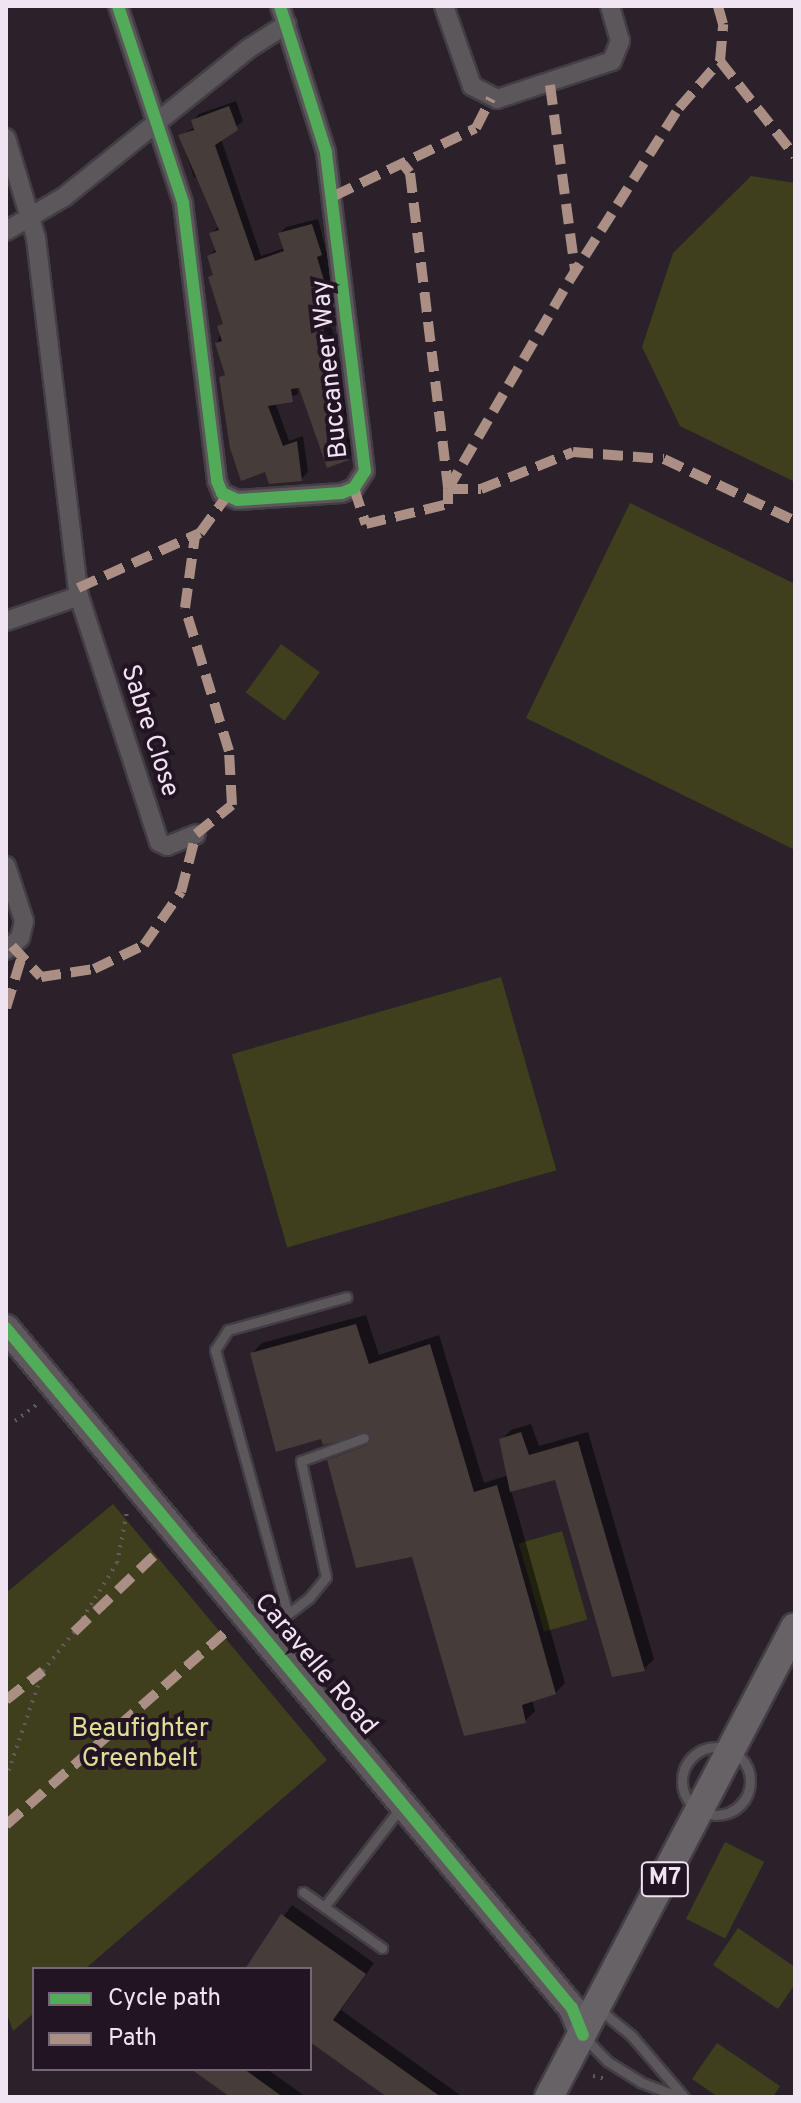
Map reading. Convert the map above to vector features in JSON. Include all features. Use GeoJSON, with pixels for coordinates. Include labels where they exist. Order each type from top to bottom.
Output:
{"type":"FeatureCollection","features":[{"type":"Feature","properties":{"kind":"main road","name":"M7"},"geometry":{"type":"LineString","coordinates":[[549,2097],[583,2035],[585,2008],[701,1811],[795,1627]]}},
{"type":"Feature","properties":{"kind":"street"},"geometry":{"type":"LineString","coordinates":[[118,6],[159,122]]}},
{"type":"Feature","properties":{"kind":"street"},"geometry":{"type":"LineString","coordinates":[[6,231],[33,218],[248,49],[287,24],[280,6]]}},
{"type":"Feature","properties":{"kind":"street"},"geometry":{"type":"LineString","coordinates":[[444,6],[472,86],[497,99],[612,61],[620,41],[610,6]]}},
{"type":"Feature","properties":{"kind":"street","name":"Buccaneer Way"},"geometry":{"type":"LineString","coordinates":[[159,122],[186,220],[219,489],[238,500],[354,488],[365,471],[337,215],[324,142],[287,24]]}},
{"type":"Feature","properties":{"kind":"street"},"geometry":{"type":"LineString","coordinates":[[6,138],[33,218],[79,596],[6,621]]}},
{"type":"Feature","properties":{"kind":"street","name":"Sabre Close"},"geometry":{"type":"LineString","coordinates":[[79,596],[159,842],[167,846],[196,834]]}},
{"type":"Feature","properties":{"kind":"street"},"geometry":{"type":"LineString","coordinates":[[6,866],[24,921],[20,938],[6,950]]}},
{"type":"Feature","properties":{"kind":"street","name":"Caravelle Road"},"geometry":{"type":"LineString","coordinates":[[6,1328],[403,1805],[585,2008]]}},
{"type":"Feature","properties":{"kind":"lane"},"geometry":{"type":"LineString","coordinates":[[287,1611],[215,1350],[228,1330],[346,1297]]}},
{"type":"Feature","properties":{"kind":"lane"},"geometry":{"type":"LineString","coordinates":[[261,1634],[287,1611],[309,1598],[326,1577],[301,1461],[364,1438]]}},
{"type":"Feature","properties":{"kind":"lane"},"geometry":{"type":"LineString","coordinates":[[324,1907],[403,1805]]}},
{"type":"Feature","properties":{"kind":"lane"},"geometry":{"type":"LineString","coordinates":[[303,1892],[382,1948]]}},
{"type":"Feature","properties":{"kind":"lane","name":"Caravelle Road"},"geometry":{"type":"LineString","coordinates":[[585,2008],[631,2035],[682,2097]]}},
{"type":"Feature","properties":{"kind":"lane","name":"Caravelle Road"},"geometry":{"type":"LineString","coordinates":[[583,2035],[607,2061],[640,2082],[682,2097]]}},
{"type":"Feature","properties":{"kind":"path"},"geometry":{"type":"LineString","coordinates":[[15,1421],[39,1403]]}},
{"type":"Feature","properties":{"kind":"path"},"geometry":{"type":"LineString","coordinates":[[6,1778],[29,1702],[43,1671],[74,1632],[117,1563],[129,1515]]}},
{"type":"Feature","properties":{"kind":"green space"},"geometry":{"type":"Polygon","coordinates":[[[751,176],[795,183],[795,482],[680,426],[642,347],[673,253],[751,176]]]}},
{"type":"Feature","properties":{"kind":"green space"},"geometry":{"type":"Polygon","coordinates":[[[630,503],[795,584],[795,850],[526,718],[630,503]]]}},
{"type":"Feature","properties":{"kind":"green space"},"geometry":{"type":"Polygon","coordinates":[[[281,644],[320,672],[285,721],[246,693],[281,644]]]}},
{"type":"Feature","properties":{"kind":"green space"},"geometry":{"type":"Polygon","coordinates":[[[501,977],[556,1170],[287,1247],[232,1054],[501,977]]]}},
{"type":"Feature","properties":{"kind":"green space","name":"Beaufighter Greenbelt"},"geometry":{"type":"Polygon","coordinates":[[[113,1504],[327,1760],[87,1967],[32,1967],[32,2015],[13,2031],[6,2011],[6,1593],[113,1504]]]}},
{"type":"Feature","properties":{"kind":"green space"},"geometry":{"type":"Polygon","coordinates":[[[562,1531],[587,1619],[544,1632],[519,1543],[562,1531]]]}},
{"type":"Feature","properties":{"kind":"green space"},"geometry":{"type":"Polygon","coordinates":[[[725,1842],[764,1862],[725,1939],[686,1919],[725,1842]]]}},
{"type":"Feature","properties":{"kind":"green space"},"geometry":{"type":"Polygon","coordinates":[[[738,1928],[795,1967],[795,1984],[778,2009],[713,1965],[738,1928]]]}},
{"type":"Feature","properties":{"kind":"green space"},"geometry":{"type":"Polygon","coordinates":[[[717,2043],[780,2086],[773,2097],[718,2097],[692,2079],[717,2043]]]}},
{"type":"Feature","properties":{"kind":"building"},"geometry":{"type":"Polygon","coordinates":[[[229,106],[238,130],[215,145],[255,261],[284,251],[278,233],[312,224],[322,255],[317,257],[331,304],[316,309],[333,355],[322,359],[344,423],[338,425],[349,460],[327,468],[299,388],[291,389],[293,402],[268,406],[283,446],[297,441],[302,481],[269,484],[265,472],[241,481],[230,448],[219,377],[225,375],[215,343],[222,341],[217,326],[223,324],[208,277],[213,275],[207,256],[216,252],[209,233],[219,230],[178,135],[194,130],[191,120],[229,106]]]}},
{"type":"Feature","properties":{"kind":"building"},"geometry":{"type":"Polygon","coordinates":[[[356,1324],[369,1364],[430,1344],[474,1492],[497,1485],[556,1694],[522,1705],[526,1723],[464,1736],[412,1557],[356,1568],[327,1460],[367,1445],[369,1433],[323,1445],[321,1439],[276,1452],[250,1353],[356,1324]]]}},
{"type":"Feature","properties":{"kind":"building"},"geometry":{"type":"Polygon","coordinates":[[[521,1432],[529,1455],[578,1441],[645,1671],[612,1677],[555,1480],[510,1492],[499,1439],[521,1432]]]}},
{"type":"Feature","properties":{"kind":"building"},"geometry":{"type":"Polygon","coordinates":[[[281,1914],[366,1974],[333,2020],[441,2097],[387,2097],[312,2043],[312,1967],[246,1967],[281,1914]]]}},
{"type":"Feature","properties":{"kind":"building"},"geometry":{"type":"Polygon","coordinates":[[[194,2071],[247,2071],[283,2097],[230,2097],[194,2071]]]}},
{"type":"Feature","properties":{"kind":"marked path"},"geometry":{"type":"LineString","coordinates":[[354,488],[366,524],[448,504],[448,489],[569,281],[679,108],[720,61],[723,24],[718,6]]}},
{"type":"Feature","properties":{"kind":"marked path"},"geometry":{"type":"LineString","coordinates":[[720,61],[795,156]]}},
{"type":"Feature","properties":{"kind":"marked path"},"geometry":{"type":"LineString","coordinates":[[550,85],[575,271]]}},
{"type":"Feature","properties":{"kind":"marked path"},"geometry":{"type":"LineString","coordinates":[[334,196],[476,128],[491,99]]}},
{"type":"Feature","properties":{"kind":"marked path"},"geometry":{"type":"LineString","coordinates":[[403,164],[410,173],[448,489],[481,489],[573,452],[664,459],[795,521]]}},
{"type":"Feature","properties":{"kind":"marked path"},"geometry":{"type":"LineString","coordinates":[[78,588],[200,533],[226,497]]}},
{"type":"Feature","properties":{"kind":"marked path"},"geometry":{"type":"LineString","coordinates":[[12,946],[41,977],[94,969],[144,945],[181,892],[196,834],[232,805],[229,751],[185,608],[195,536]]}},
{"type":"Feature","properties":{"kind":"marked path"},"geometry":{"type":"LineString","coordinates":[[6,1008],[22,956]]}},
{"type":"Feature","properties":{"kind":"marked path"},"geometry":{"type":"LineString","coordinates":[[74,1632],[160,1550]]}},
{"type":"Feature","properties":{"kind":"marked path"},"geometry":{"type":"LineString","coordinates":[[6,1825],[227,1631]]}},
{"type":"Feature","properties":{"kind":"marked path"},"geometry":{"type":"LineString","coordinates":[[6,1700],[43,1671]]}},
{"type":"Feature","properties":{"kind":"cycle path"},"geometry":{"type":"LineString","coordinates":[[118,6],[183,203],[217,481],[222,493],[238,500],[342,493],[354,488],[365,471],[326,152],[280,6]]}},
{"type":"Feature","properties":{"kind":"cycle path"},"geometry":{"type":"LineString","coordinates":[[6,1328],[572,2008],[583,2035]]}}]}
